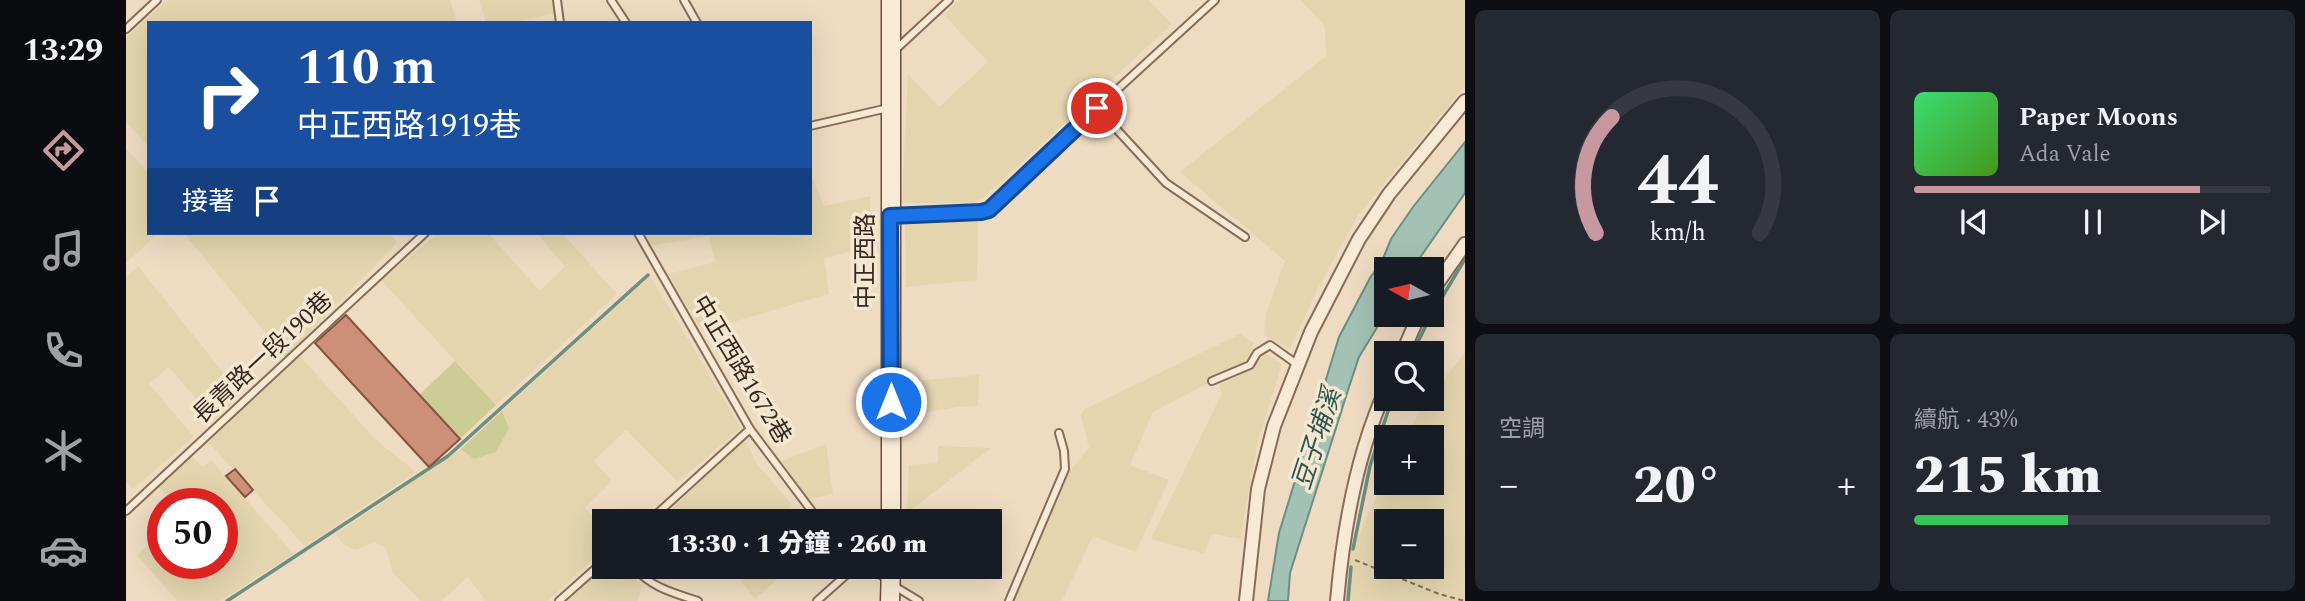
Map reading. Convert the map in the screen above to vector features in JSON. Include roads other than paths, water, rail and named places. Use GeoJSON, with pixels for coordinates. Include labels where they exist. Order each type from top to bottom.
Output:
{"type":"FeatureCollection","features":[{"type":"Feature","properties":{"kind":"main road","name":"中正西路"},"geometry":{"type":"LineString","coordinates":[[891,0],[891,509]]}},
{"type":"Feature","properties":{"kind":"street"},"geometry":{"type":"LineString","coordinates":[[1246,601],[1258,489],[1274,426],[1325,300],[1359,239],[1397,183],[1465,101]]}},
{"type":"Feature","properties":{"kind":"street"},"geometry":{"type":"LineString","coordinates":[[1444,274],[1465,244]]}},
{"type":"Feature","properties":{"kind":"street"},"geometry":{"type":"LineString","coordinates":[[1336,601],[1342,554],[1357,481],[1377,411]]}},
{"type":"Feature","properties":{"kind":"lane"},"geometry":{"type":"LineString","coordinates":[[126,29],[157,0]]}},
{"type":"Feature","properties":{"kind":"lane"},"geometry":{"type":"LineString","coordinates":[[557,0],[560,21]]}},
{"type":"Feature","properties":{"kind":"lane"},"geometry":{"type":"LineString","coordinates":[[611,0],[625,21]]}},
{"type":"Feature","properties":{"kind":"lane"},"geometry":{"type":"LineString","coordinates":[[684,0],[695,21]]}},
{"type":"Feature","properties":{"kind":"lane"},"geometry":{"type":"LineString","coordinates":[[891,53],[950,0]]}},
{"type":"Feature","properties":{"kind":"lane"},"geometry":{"type":"LineString","coordinates":[[890,216],[989,210],[1215,0]]}},
{"type":"Feature","properties":{"kind":"lane"},"geometry":{"type":"LineString","coordinates":[[812,126],[890,107]]}},
{"type":"Feature","properties":{"kind":"lane"},"geometry":{"type":"LineString","coordinates":[[1097,108],[1166,183],[1245,237]]}},
{"type":"Feature","properties":{"kind":"lane","name":"長青路一段190巷"},"geometry":{"type":"LineString","coordinates":[[126,511],[422,235]]}},
{"type":"Feature","properties":{"kind":"lane","name":"中正西路1672巷"},"geometry":{"type":"LineString","coordinates":[[639,235],[750,429],[810,509]]}},
{"type":"Feature","properties":{"kind":"lane"},"geometry":{"type":"LineString","coordinates":[[1212,381],[1250,365],[1257,352],[1270,345],[1298,365]]}},
{"type":"Feature","properties":{"kind":"lane"},"geometry":{"type":"LineString","coordinates":[[662,509],[750,429]]}},
{"type":"Feature","properties":{"kind":"lane"},"geometry":{"type":"LineString","coordinates":[[1009,601],[1065,469],[1065,451],[1059,433]]}},
{"type":"Feature","properties":{"kind":"lane"},"geometry":{"type":"LineString","coordinates":[[559,601],[592,572]]}},
{"type":"Feature","properties":{"kind":"lane"},"geometry":{"type":"LineString","coordinates":[[645,579],[658,587],[698,601]]}},
{"type":"Feature","properties":{"kind":"lane"},"geometry":{"type":"LineString","coordinates":[[817,601],[842,579]]}},
{"type":"Feature","properties":{"kind":"lane"},"geometry":{"type":"LineString","coordinates":[[891,584],[919,601]]}},
{"type":"Feature","properties":{"kind":"water","name":"豆子埔溪"},"geometry":{"type":"Polygon","coordinates":[[[1465,142],[1465,193],[1420,257],[1384,257],[1391,239],[1465,142]]]}},
{"type":"Feature","properties":{"kind":"water","name":"豆子埔溪"},"geometry":{"type":"Polygon","coordinates":[[[1374,272],[1374,327],[1377,327],[1359,357],[1290,573],[1288,601],[1268,601],[1279,533],[1339,337],[1374,272]]]}},
{"type":"Feature","properties":{"kind":"waterway"},"geometry":{"type":"LineString","coordinates":[[1444,294],[1465,259]]}},
{"type":"Feature","properties":{"kind":"waterway"},"geometry":{"type":"LineString","coordinates":[[227,601],[448,456],[648,275]]}},
{"type":"Feature","properties":{"kind":"waterway"},"geometry":{"type":"LineString","coordinates":[[1418,341],[1425,327]]}},
{"type":"Feature","properties":{"kind":"waterway"},"geometry":{"type":"LineString","coordinates":[[1353,549],[1370,466],[1388,411]]}},
{"type":"Feature","properties":{"kind":"waterway"},"geometry":{"type":"LineString","coordinates":[[1348,601],[1351,567]]}}]}
